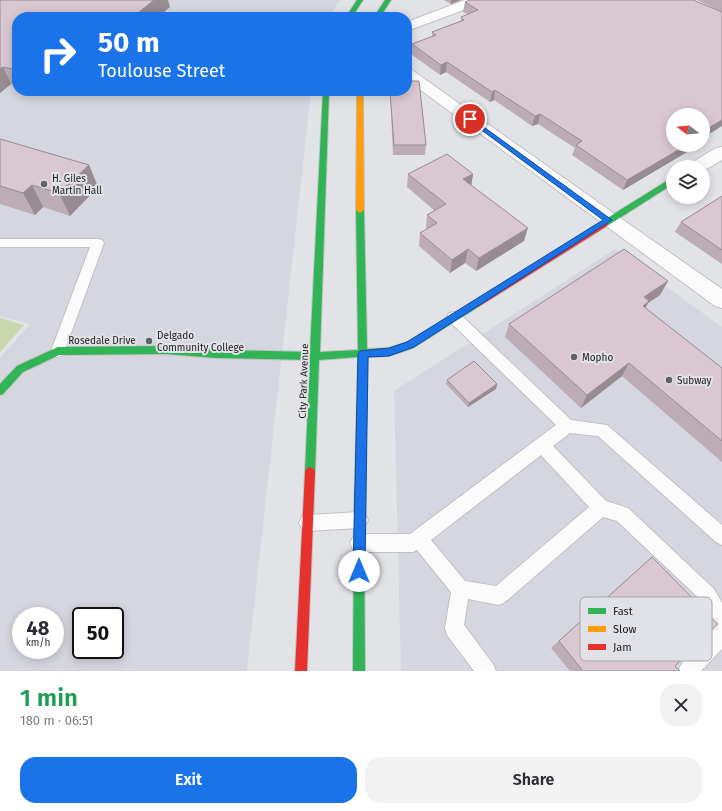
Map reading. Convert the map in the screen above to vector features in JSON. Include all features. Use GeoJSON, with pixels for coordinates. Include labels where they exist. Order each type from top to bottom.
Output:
{"type":"FeatureCollection","features":[{"type":"Feature","properties":{"kind":"main road"},"geometry":{"type":"LineString","coordinates":[[352,12],[360,0]]}},
{"type":"Feature","properties":{"kind":"main road"},"geometry":{"type":"LineString","coordinates":[[380,12],[388,0]]}},
{"type":"Feature","properties":{"kind":"main road","name":"City Park Avenue"},"geometry":{"type":"LineString","coordinates":[[301,671],[326,96]]}},
{"type":"Feature","properties":{"kind":"main road"},"geometry":{"type":"LineString","coordinates":[[359,671],[359,520],[363,354],[360,228],[360,96]]}},
{"type":"Feature","properties":{"kind":"main road","name":"Rosedale Drive"},"geometry":{"type":"LineString","coordinates":[[0,391],[20,369],[58,351],[166,350],[216,354],[315,356],[389,352],[410,345],[608,220],[666,186]]}},
{"type":"Feature","properties":{"kind":"street"},"geometry":{"type":"LineString","coordinates":[[412,25],[477,0]]}},
{"type":"Feature","properties":{"kind":"street"},"geometry":{"type":"LineString","coordinates":[[412,77],[608,220],[722,300]]}},
{"type":"Feature","properties":{"kind":"street"},"geometry":{"type":"LineString","coordinates":[[709,160],[722,152]]}},
{"type":"Feature","properties":{"kind":"lane"},"geometry":{"type":"LineString","coordinates":[[0,243],[98,243],[58,351]]}},
{"type":"Feature","properties":{"kind":"lane"},"geometry":{"type":"LineString","coordinates":[[454,317],[567,426],[602,430],[722,536]]}},
{"type":"Feature","properties":{"kind":"lane"},"geometry":{"type":"LineString","coordinates":[[359,543],[413,543],[567,426]]}},
{"type":"Feature","properties":{"kind":"lane"},"geometry":{"type":"LineString","coordinates":[[542,445],[601,508],[622,514],[709,597]]}},
{"type":"Feature","properties":{"kind":"lane"},"geometry":{"type":"LineString","coordinates":[[419,539],[460,589],[499,596],[601,508]]}},
{"type":"Feature","properties":{"kind":"lane"},"geometry":{"type":"LineString","coordinates":[[308,523],[359,520]]}},
{"type":"Feature","properties":{"kind":"lane"},"geometry":{"type":"LineString","coordinates":[[460,589],[454,628],[486,671]]}},
{"type":"Feature","properties":{"kind":"lane"},"geometry":{"type":"LineString","coordinates":[[712,603],[719,617],[717,640],[712,645]]}},
{"type":"Feature","properties":{"kind":"lane"},"geometry":{"type":"LineString","coordinates":[[688,671],[697,661]]}},
{"type":"Feature","properties":{"kind":"shaded area","name":"Delgado Community College"},"geometry":{"type":"Polygon","coordinates":[[[0,0],[340,0],[332,12],[12,12],[12,96],[310,96],[247,671],[0,671],[0,358],[30,324],[0,316],[0,0]]]}},
{"type":"Feature","properties":{"kind":"shaded area"},"geometry":{"type":"Polygon","coordinates":[[[615,249],[722,327],[722,671],[401,671],[394,391],[615,249]]]}},
{"type":"Feature","properties":{"kind":"green space"},"geometry":{"type":"Polygon","coordinates":[[[0,318],[24,325],[0,352],[0,318]]]}},
{"type":"Feature","properties":{"kind":"building"},"geometry":{"type":"Polygon","coordinates":[[[0,0],[154,0],[139,12],[12,12],[12,69],[3,67],[0,69],[0,0]]]}},
{"type":"Feature","properties":{"kind":"building"},"geometry":{"type":"Polygon","coordinates":[[[470,0],[693,0],[722,12],[722,120],[710,127],[710,108],[666,108],[666,152],[675,152],[627,180],[576,145],[582,141],[540,114],[535,116],[495,90],[492,92],[447,62],[441,65],[412,44],[436,35],[432,32],[464,20],[461,17],[478,10],[465,2],[470,0]]]}},
{"type":"Feature","properties":{"kind":"building"},"geometry":{"type":"Polygon","coordinates":[[[412,81],[419,81],[426,145],[394,145],[390,96],[412,96],[412,81]]]}},
{"type":"Feature","properties":{"kind":"building"},"geometry":{"type":"Polygon","coordinates":[[[0,139],[89,165],[59,193],[32,185],[23,193],[0,186],[0,139]]]}},
{"type":"Feature","properties":{"kind":"building"},"geometry":{"type":"Polygon","coordinates":[[[447,154],[473,174],[463,179],[528,228],[479,258],[468,249],[452,260],[420,233],[437,223],[427,215],[446,204],[408,174],[447,154]]]}},
{"type":"Feature","properties":{"kind":"building"},"geometry":{"type":"Polygon","coordinates":[[[722,196],[722,250],[681,222],[722,196]]]}},
{"type":"Feature","properties":{"kind":"building"},"geometry":{"type":"Polygon","coordinates":[[[624,249],[668,281],[644,297],[649,301],[643,306],[722,368],[722,441],[629,363],[587,395],[509,324],[624,249]]]}},
{"type":"Feature","properties":{"kind":"building"},"geometry":{"type":"Polygon","coordinates":[[[474,361],[497,384],[469,403],[447,380],[474,361]]]}},
{"type":"Feature","properties":{"kind":"building"},"geometry":{"type":"Polygon","coordinates":[[[652,557],[691,597],[608,597],[652,557]]]}},
{"type":"Feature","properties":{"kind":"building"},"geometry":{"type":"Polygon","coordinates":[[[712,618],[718,624],[712,630],[712,618]]]}},
{"type":"Feature","properties":{"kind":"building"},"geometry":{"type":"Polygon","coordinates":[[[580,622],[580,661],[680,661],[675,666],[680,671],[583,671],[559,641],[580,622]]]}},
{"type":"Feature","properties":{"kind":"traffic: fast"},"geometry":{"type":"LineString","coordinates":[[352,12],[360,0]]}},
{"type":"Feature","properties":{"kind":"traffic: fast"},"geometry":{"type":"LineString","coordinates":[[380,12],[388,0]]}},
{"type":"Feature","properties":{"kind":"traffic: fast"},"geometry":{"type":"LineString","coordinates":[[310,472],[326,96]]}},
{"type":"Feature","properties":{"kind":"traffic: fast"},"geometry":{"type":"LineString","coordinates":[[604,224],[666,185]]}},
{"type":"Feature","properties":{"kind":"traffic: fast"},"geometry":{"type":"LineString","coordinates":[[359,671],[359,520],[363,354],[360,210]]}},
{"type":"Feature","properties":{"kind":"traffic: fast"},"geometry":{"type":"LineString","coordinates":[[0,391],[20,369],[58,351],[166,350],[216,354],[315,356],[389,352],[410,345],[475,305]]}},
{"type":"Feature","properties":{"kind":"traffic: slow"},"geometry":{"type":"LineString","coordinates":[[360,96],[360,210]]}},
{"type":"Feature","properties":{"kind":"traffic: jam"},"geometry":{"type":"LineString","coordinates":[[475,305],[604,224]]}},
{"type":"Feature","properties":{"kind":"traffic: jam"},"geometry":{"type":"LineString","coordinates":[[301,671],[310,472]]}},
{"type":"Feature","properties":{"kind":"place","name":"H. Giles Martin Hall"},"geometry":{"type":"Point","coordinates":[44,184]}},
{"type":"Feature","properties":{"kind":"place","name":"Delgado Community College"},"geometry":{"type":"Point","coordinates":[149,341]}},
{"type":"Feature","properties":{"kind":"place","name":"Mopho"},"geometry":{"type":"Point","coordinates":[574,357]}},
{"type":"Feature","properties":{"kind":"place","name":"Subway"},"geometry":{"type":"Point","coordinates":[669,380]}},
{"type":"Feature","properties":{"kind":"route"},"geometry":{"type":"LineString","coordinates":[[359,571],[363,354],[389,352],[410,345],[608,220],[470,119]]}}]}
